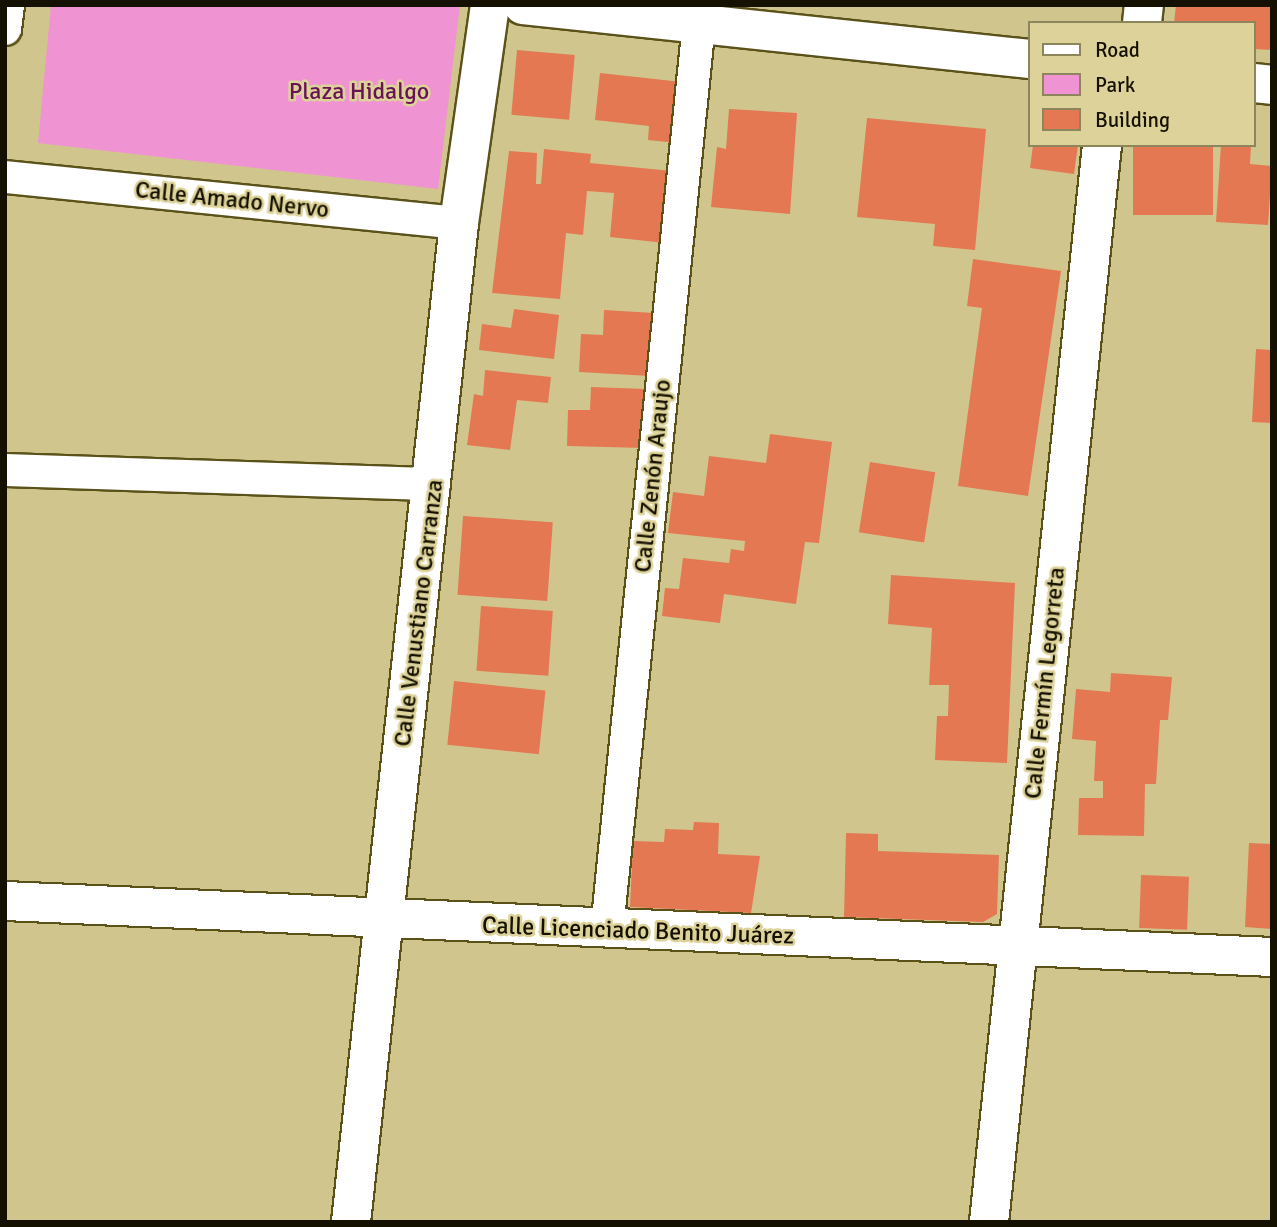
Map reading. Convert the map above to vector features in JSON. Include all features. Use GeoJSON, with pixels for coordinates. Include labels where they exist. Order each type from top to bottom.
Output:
{"type":"FeatureCollection","features":[{"type":"Feature","properties":{"kind":"street"},"geometry":{"type":"LineString","coordinates":[[5,29],[8,5]]}},
{"type":"Feature","properties":{"kind":"street","name":"Calle Venustiano Carranza"},"geometry":{"type":"LineString","coordinates":[[351,1222],[434,484],[459,223],[490,5]]}},
{"type":"Feature","properties":{"kind":"street"},"geometry":{"type":"LineString","coordinates":[[523,5],[1028,59]]}},
{"type":"Feature","properties":{"kind":"street","name":"Calle Zenón Araujo"},"geometry":{"type":"LineString","coordinates":[[607,929],[699,24]]}},
{"type":"Feature","properties":{"kind":"street","name":"Calle Fermín Legorreta"},"geometry":{"type":"LineString","coordinates":[[989,1222],[1102,147]]}},
{"type":"Feature","properties":{"kind":"street","name":"Calle Amado Nervo"},"geometry":{"type":"LineString","coordinates":[[5,177],[459,223]]}},
{"type":"Feature","properties":{"kind":"street"},"geometry":{"type":"LineString","coordinates":[[5,470],[434,484]]}},
{"type":"Feature","properties":{"kind":"street","name":"Calle Licenciado Benito Juárez"},"geometry":{"type":"LineString","coordinates":[[5,901],[383,920],[1272,957]]}},
{"type":"Feature","properties":{"kind":"green space","name":"Plaza Hidalgo"},"geometry":{"type":"Polygon","coordinates":[[[51,5],[460,5],[438,189],[38,143],[51,5]]]}},
{"type":"Feature","properties":{"kind":"building"},"geometry":{"type":"Polygon","coordinates":[[[1176,5],[1272,5],[1272,50],[1256,49],[1256,21],[1174,21],[1176,5]]]}},
{"type":"Feature","properties":{"kind":"building"},"geometry":{"type":"Polygon","coordinates":[[[517,50],[575,55],[569,120],[511,115],[517,50]]]}},
{"type":"Feature","properties":{"kind":"building"},"geometry":{"type":"Polygon","coordinates":[[[600,73],[682,82],[676,143],[648,140],[649,126],[595,120],[600,73]]]}},
{"type":"Feature","properties":{"kind":"building"},"geometry":{"type":"Polygon","coordinates":[[[729,109],[797,113],[790,214],[711,207],[717,147],[726,149],[729,109]]]}},
{"type":"Feature","properties":{"kind":"building"},"geometry":{"type":"Polygon","coordinates":[[[867,118],[986,129],[975,250],[933,246],[935,224],[857,217],[867,118]]]}},
{"type":"Feature","properties":{"kind":"building"},"geometry":{"type":"Polygon","coordinates":[[[1033,147],[1078,147],[1074,174],[1030,168],[1033,147]]]}},
{"type":"Feature","properties":{"kind":"building"},"geometry":{"type":"Polygon","coordinates":[[[1133,147],[1213,147],[1213,215],[1133,215],[1133,147]]]}},
{"type":"Feature","properties":{"kind":"building"},"geometry":{"type":"Polygon","coordinates":[[[1221,147],[1251,147],[1250,164],[1272,166],[1268,225],[1216,222],[1221,147]]]}},
{"type":"Feature","properties":{"kind":"building"},"geometry":{"type":"Polygon","coordinates":[[[544,149],[591,154],[590,163],[672,171],[665,243],[610,237],[614,193],[587,191],[583,235],[566,233],[560,299],[492,293],[509,151],[537,153],[536,184],[541,184],[544,149]]]}},
{"type":"Feature","properties":{"kind":"building"},"geometry":{"type":"Polygon","coordinates":[[[973,259],[1061,271],[1028,496],[958,486],[982,308],[967,306],[973,259]]]}},
{"type":"Feature","properties":{"kind":"building"},"geometry":{"type":"Polygon","coordinates":[[[514,309],[559,315],[554,359],[479,350],[482,324],[511,328],[514,309]]]}},
{"type":"Feature","properties":{"kind":"building"},"geometry":{"type":"Polygon","coordinates":[[[604,310],[654,313],[650,376],[579,372],[581,334],[603,335],[604,310]]]}},
{"type":"Feature","properties":{"kind":"building"},"geometry":{"type":"Polygon","coordinates":[[[1256,349],[1272,350],[1272,423],[1252,422],[1256,349]]]}},
{"type":"Feature","properties":{"kind":"building"},"geometry":{"type":"Polygon","coordinates":[[[485,370],[551,377],[548,403],[517,400],[510,450],[467,445],[474,394],[483,396],[485,370]]]}},
{"type":"Feature","properties":{"kind":"building"},"geometry":{"type":"Polygon","coordinates":[[[591,387],[646,389],[644,448],[567,446],[568,410],[590,410],[591,387]]]}},
{"type":"Feature","properties":{"kind":"building"},"geometry":{"type":"Polygon","coordinates":[[[770,434],[832,442],[819,543],[805,542],[796,604],[724,594],[720,623],[662,616],[665,588],[679,589],[683,558],[729,563],[731,549],[744,551],[745,541],[668,533],[673,492],[704,496],[709,456],[766,463],[770,434]]]}},
{"type":"Feature","properties":{"kind":"building"},"geometry":{"type":"Polygon","coordinates":[[[870,462],[935,472],[924,542],[859,532],[870,462]]]}},
{"type":"Feature","properties":{"kind":"building"},"geometry":{"type":"Polygon","coordinates":[[[463,516],[553,522],[547,601],[457,595],[463,516]]]}},
{"type":"Feature","properties":{"kind":"building"},"geometry":{"type":"Polygon","coordinates":[[[891,575],[1015,583],[1007,763],[935,760],[937,716],[948,716],[949,685],[929,685],[932,628],[888,624],[891,575]]]}},
{"type":"Feature","properties":{"kind":"building"},"geometry":{"type":"Polygon","coordinates":[[[481,606],[553,611],[548,676],[476,671],[481,606]]]}},
{"type":"Feature","properties":{"kind":"building"},"geometry":{"type":"Polygon","coordinates":[[[1111,673],[1172,677],[1168,720],[1160,720],[1156,784],[1145,784],[1144,836],[1078,835],[1079,798],[1103,798],[1103,781],[1094,781],[1096,741],[1072,739],[1076,689],[1110,692],[1111,673]]]}},
{"type":"Feature","properties":{"kind":"building"},"geometry":{"type":"Polygon","coordinates":[[[454,681],[545,691],[539,754],[447,745],[454,681]]]}},
{"type":"Feature","properties":{"kind":"building"},"geometry":{"type":"Polygon","coordinates":[[[694,822],[719,823],[718,854],[760,856],[751,913],[630,907],[633,841],[664,842],[665,829],[693,830],[694,822]]]}},
{"type":"Feature","properties":{"kind":"building"},"geometry":{"type":"Polygon","coordinates":[[[846,833],[878,834],[878,851],[999,855],[997,914],[983,922],[844,917],[846,833]]]}},
{"type":"Feature","properties":{"kind":"building"},"geometry":{"type":"Polygon","coordinates":[[[1249,843],[1272,844],[1272,929],[1245,927],[1249,843]]]}},
{"type":"Feature","properties":{"kind":"building"},"geometry":{"type":"Polygon","coordinates":[[[1141,875],[1189,877],[1187,930],[1139,928],[1141,875]]]}}]}
